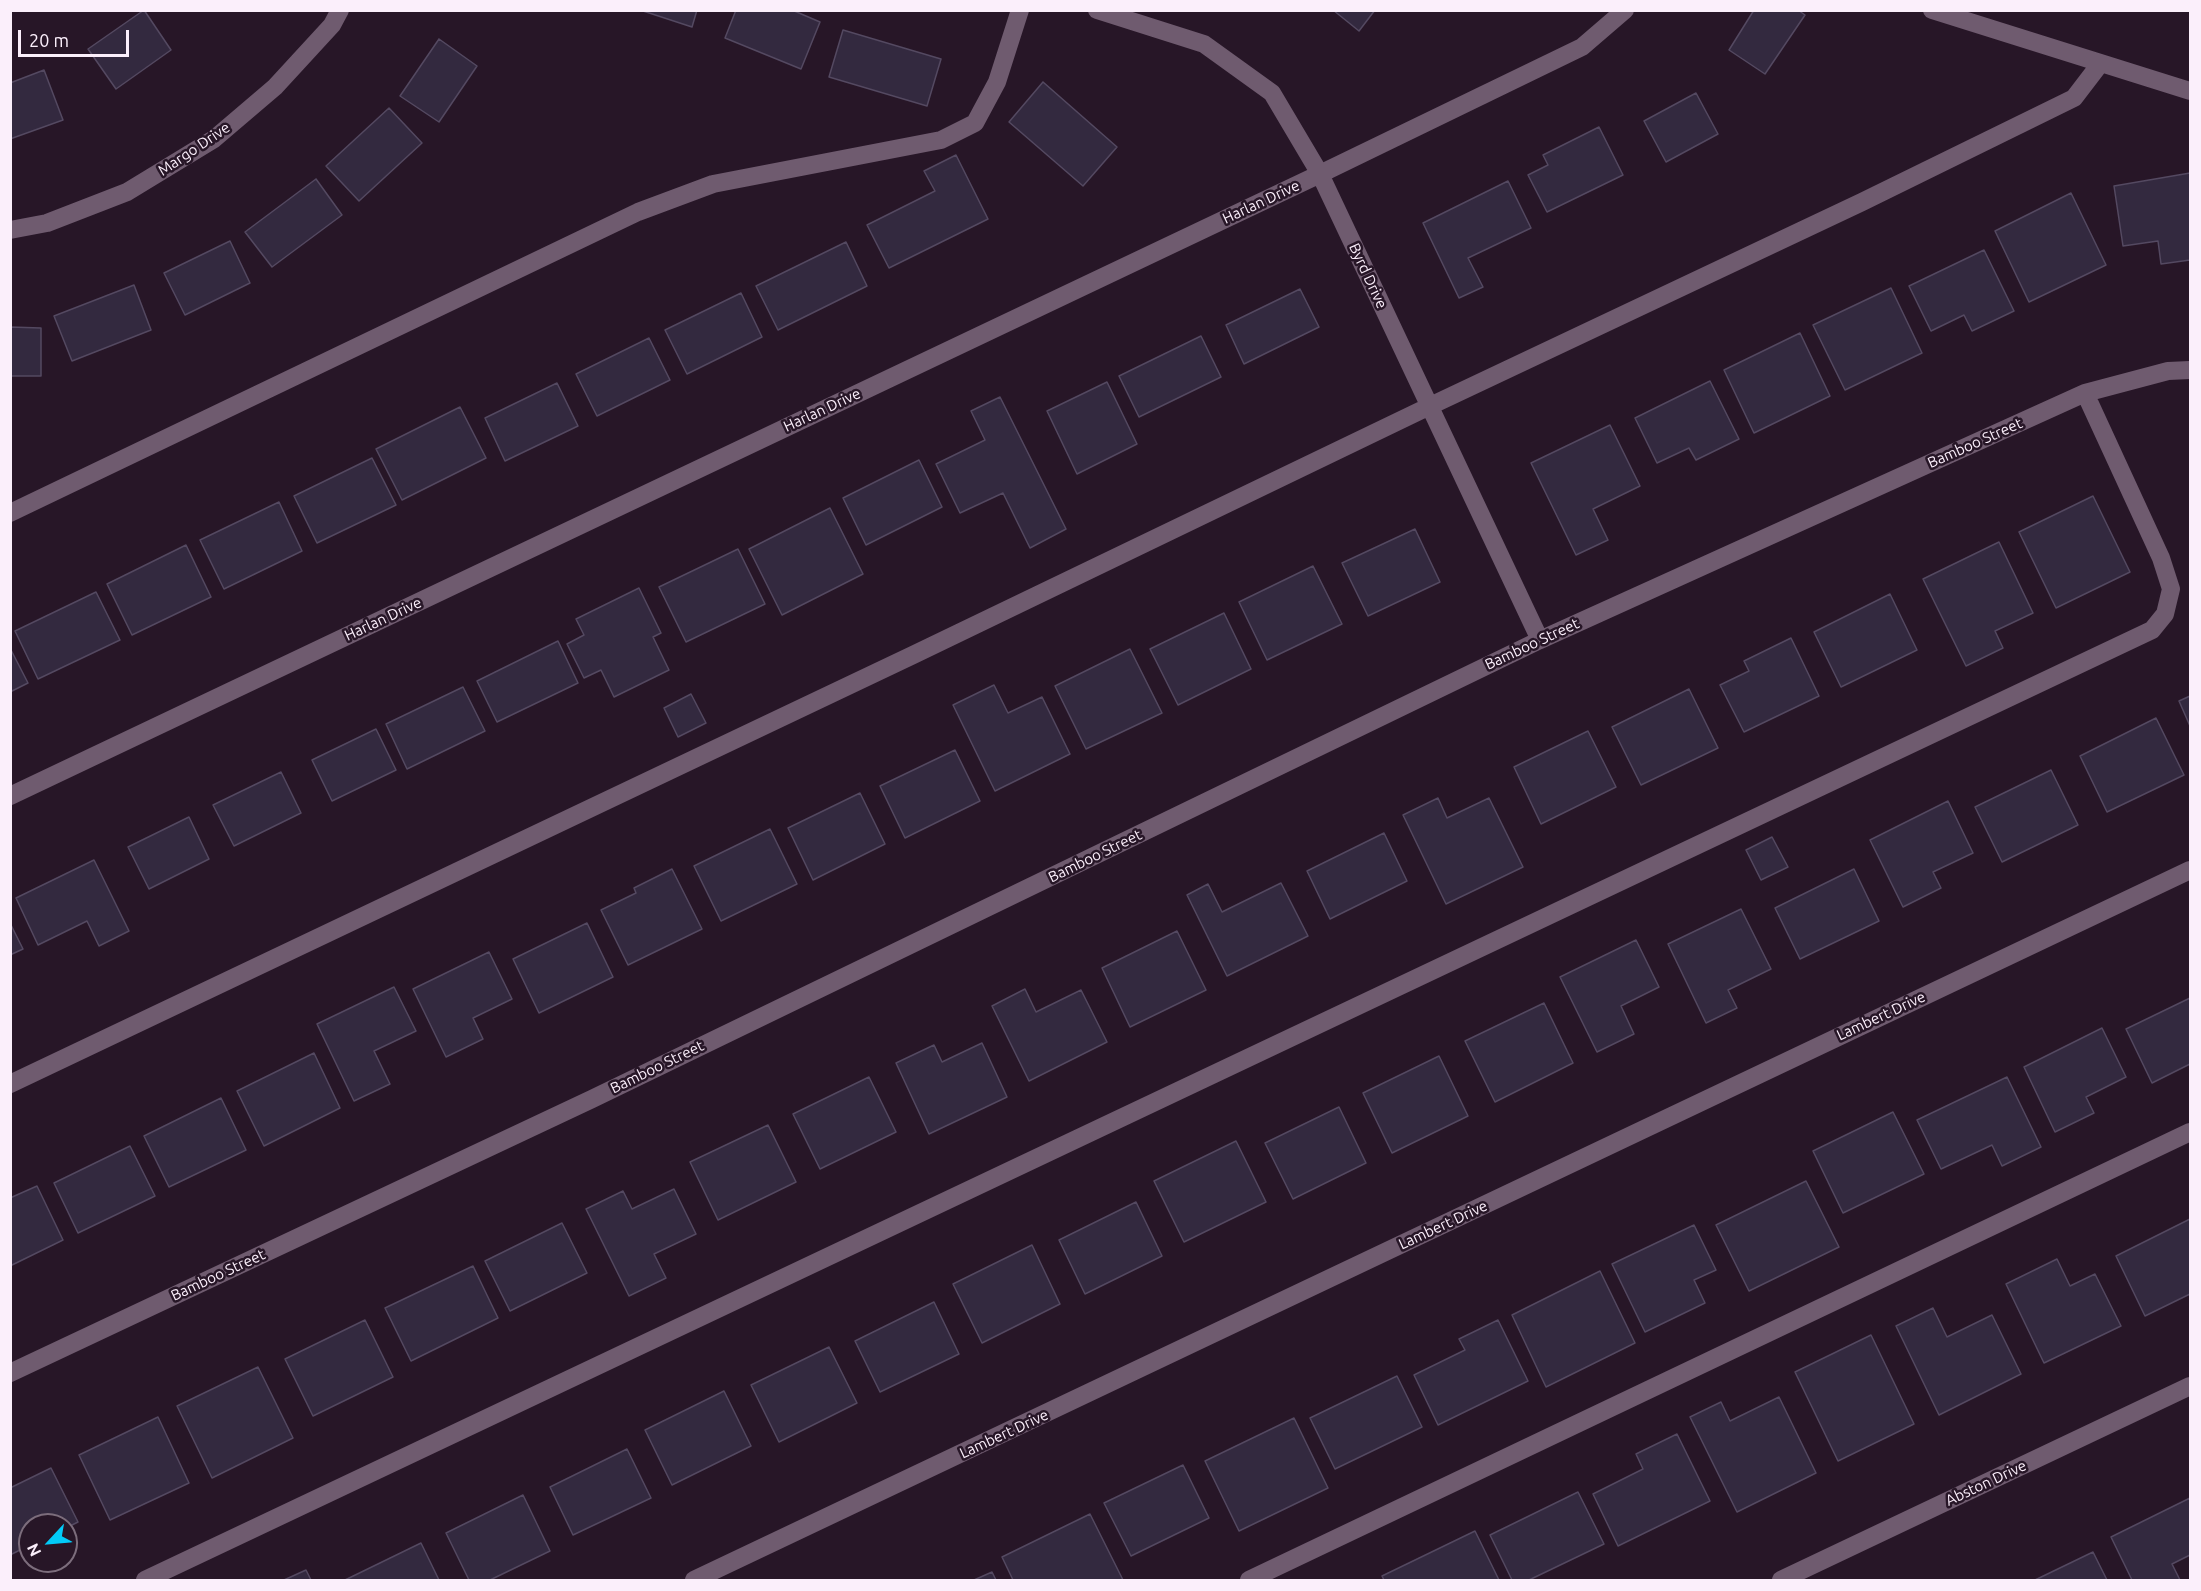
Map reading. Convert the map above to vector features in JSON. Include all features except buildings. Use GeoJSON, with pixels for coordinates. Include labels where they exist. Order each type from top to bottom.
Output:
{"type":"FeatureCollection","features":[{"type":"Feature","properties":{"kind":"street","name":"Margo Drive"},"geometry":{"type":"LineString","coordinates":[[10,230],[47,223],[127,192],[214,139],[275,87],[332,25],[340,10]]}},
{"type":"Feature","properties":{"kind":"street"},"geometry":{"type":"LineString","coordinates":[[10,513],[638,212],[713,184],[942,140],[975,123],[997,82],[1020,10]]}},
{"type":"Feature","properties":{"kind":"street","name":"Byrd Drive"},"geometry":{"type":"LineString","coordinates":[[1097,10],[1204,44],[1272,93],[1320,174],[1540,640]]}},
{"type":"Feature","properties":{"kind":"street","name":"Harlan Drive"},"geometry":{"type":"LineString","coordinates":[[10,796],[1320,174],[1582,47],[1625,10]]}},
{"type":"Feature","properties":{"kind":"street"},"geometry":{"type":"LineString","coordinates":[[1932,10],[2190,91]]}},
{"type":"Feature","properties":{"kind":"street"},"geometry":{"type":"LineString","coordinates":[[10,1084],[1862,202],[2074,98],[2100,64]]}},
{"type":"Feature","properties":{"kind":"street","name":"Bamboo Street"},"geometry":{"type":"LineString","coordinates":[[10,1373],[592,1099],[1540,640],[2085,393],[2168,371],[2190,370]]}},
{"type":"Feature","properties":{"kind":"street"},"geometry":{"type":"LineString","coordinates":[[145,1581],[2152,630],[2165,614],[2171,589],[2161,558],[2085,393]]}},
{"type":"Feature","properties":{"kind":"street","name":"Lambert Drive"},"geometry":{"type":"LineString","coordinates":[[694,1581],[2190,870]]}},
{"type":"Feature","properties":{"kind":"street"},"geometry":{"type":"LineString","coordinates":[[1249,1581],[2190,1132]]}},
{"type":"Feature","properties":{"kind":"street","name":"Abston Drive"},"geometry":{"type":"LineString","coordinates":[[1782,1581],[2190,1386]]}}]}
